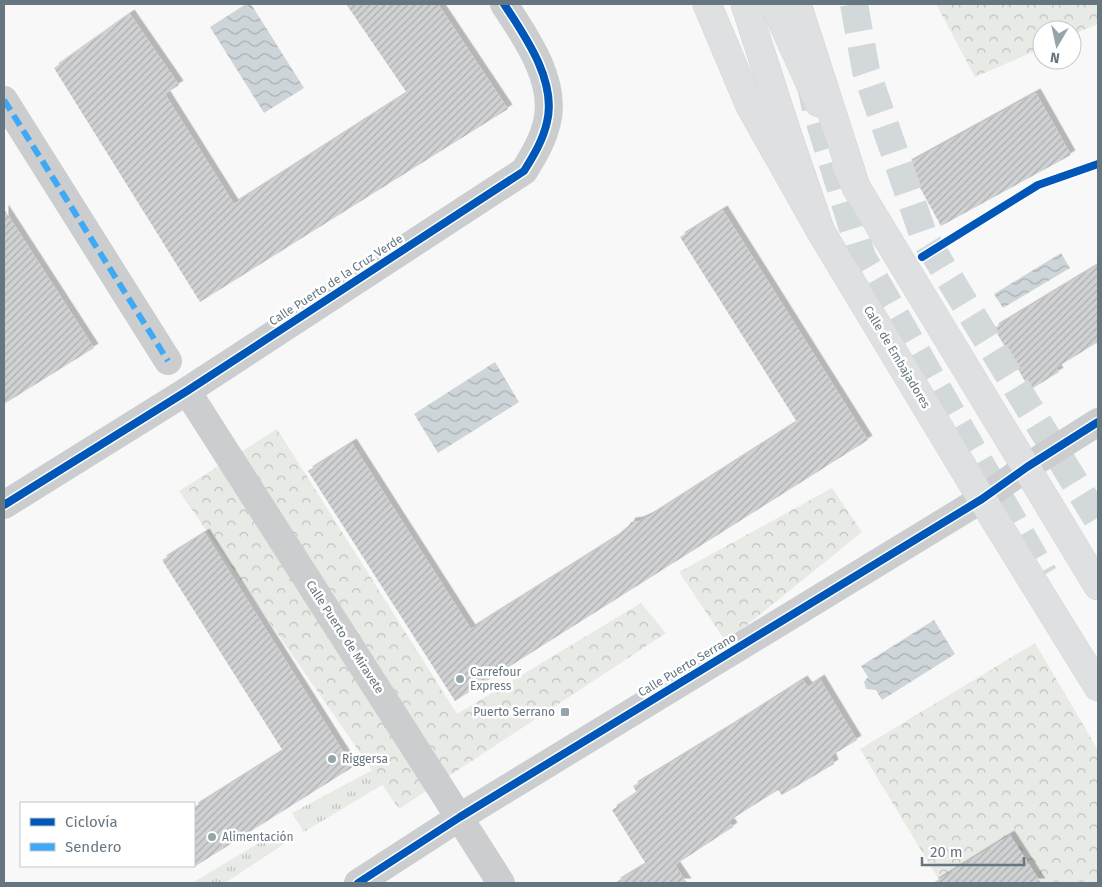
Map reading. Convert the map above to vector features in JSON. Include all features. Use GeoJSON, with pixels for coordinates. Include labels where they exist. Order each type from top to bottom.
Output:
{"type":"FeatureCollection","features":[{"type":"Feature","properties":{"kind":"main road"},"geometry":{"type":"LineString","coordinates":[[706,4],[750,106],[821,232]]}},
{"type":"Feature","properties":{"kind":"main road","name":"Calle de Embajadores"},"geometry":{"type":"LineString","coordinates":[[746,4],[789,140],[821,232],[1098,687]]}},
{"type":"Feature","properties":{"kind":"main road"},"geometry":{"type":"LineString","coordinates":[[774,4],[856,187],[1028,467],[1098,586]]}},
{"type":"Feature","properties":{"kind":"main road"},"geometry":{"type":"LineString","coordinates":[[796,4],[856,187]]}},
{"type":"Feature","properties":{"kind":"street","name":"Calle Puerto de la Cruz Verde"},"geometry":{"type":"LineString","coordinates":[[4,505],[188,391],[524,171],[541,142],[548,120],[549,98],[542,70],[525,37],[504,4]]}},
{"type":"Feature","properties":{"kind":"street"},"geometry":{"type":"LineString","coordinates":[[4,100],[168,361]]}},
{"type":"Feature","properties":{"kind":"street","name":"Calle Puerto de Miravete"},"geometry":{"type":"LineString","coordinates":[[188,391],[501,883]]}},
{"type":"Feature","properties":{"kind":"street"},"geometry":{"type":"LineString","coordinates":[[1028,467],[1098,422]]}},
{"type":"Feature","properties":{"kind":"street","name":"Calle Puerto Serrano"},"geometry":{"type":"LineString","coordinates":[[358,883],[460,817],[982,499],[1028,467]]}},
{"type":"Feature","properties":{"kind":"green space"},"geometry":{"type":"Polygon","coordinates":[[[936,4],[1098,4],[1098,24],[1082,31],[1082,20],[1032,20],[1032,52],[975,77],[936,4]]]}},
{"type":"Feature","properties":{"kind":"green space"},"geometry":{"type":"Polygon","coordinates":[[[277,429],[457,714],[641,603],[666,633],[399,809],[179,491],[277,429]]]}},
{"type":"Feature","properties":{"kind":"green space"},"geometry":{"type":"Polygon","coordinates":[[[832,488],[862,532],[726,642],[679,572],[832,488]]]}},
{"type":"Feature","properties":{"kind":"green space"},"geometry":{"type":"Polygon","coordinates":[[[1035,643],[1098,750],[1098,883],[1041,883],[1010,835],[939,880],[860,749],[1035,643]]]}},
{"type":"Feature","properties":{"kind":"green space"},"geometry":{"type":"Polygon","coordinates":[[[380,766],[390,780],[304,832],[292,813],[380,766]]]}},
{"type":"Feature","properties":{"kind":"green space"},"geometry":{"type":"Polygon","coordinates":[[[284,828],[290,840],[225,883],[192,883],[284,828]]]}},
{"type":"Feature","properties":{"kind":"water"},"geometry":{"type":"Polygon","coordinates":[[[246,4],[251,4],[304,88],[264,113],[210,27],[246,4]]]}},
{"type":"Feature","properties":{"kind":"water"},"geometry":{"type":"Polygon","coordinates":[[[1061,253],[1070,268],[1003,308],[994,294],[1061,253]]]}},
{"type":"Feature","properties":{"kind":"water"},"geometry":{"type":"Polygon","coordinates":[[[495,362],[519,402],[438,453],[414,414],[495,362]]]}},
{"type":"Feature","properties":{"kind":"water"},"geometry":{"type":"Polygon","coordinates":[[[934,620],[955,654],[882,700],[876,690],[866,689],[864,682],[868,677],[861,666],[934,620]]]}},
{"type":"Feature","properties":{"kind":"building"},"geometry":{"type":"Polygon","coordinates":[[[346,4],[438,4],[508,109],[200,302],[54,68],[130,14],[179,85],[165,94],[234,204],[407,93],[346,4]]]}},
{"type":"Feature","properties":{"kind":"building"},"geometry":{"type":"Polygon","coordinates":[[[1036,93],[1071,155],[941,226],[907,164],[1036,93]]]}},
{"type":"Feature","properties":{"kind":"building"},"geometry":{"type":"Polygon","coordinates":[[[4,209],[94,348],[4,404],[4,209]]]}},
{"type":"Feature","properties":{"kind":"building"},"geometry":{"type":"Polygon","coordinates":[[[723,210],[868,440],[455,701],[308,471],[352,443],[471,629],[615,538],[631,522],[650,516],[797,422],[680,237],[723,210]]]}},
{"type":"Feature","properties":{"kind":"building"},"geometry":{"type":"Polygon","coordinates":[[[1098,265],[1098,342],[1056,368],[1059,372],[1030,390],[994,328],[1098,265]]]}},
{"type":"Feature","properties":{"kind":"building"},"geometry":{"type":"Polygon","coordinates":[[[205,533],[353,767],[195,866],[195,806],[283,751],[162,560],[205,533]]]}},
{"type":"Feature","properties":{"kind":"building"},"geometry":{"type":"Polygon","coordinates":[[[820,679],[857,740],[831,756],[834,764],[782,795],[778,790],[729,821],[733,827],[675,865],[687,883],[615,883],[646,864],[612,810],[637,793],[633,786],[803,680],[808,687],[820,679]]]}},
{"type":"Feature","properties":{"kind":"building"},"geometry":{"type":"Polygon","coordinates":[[[1010,835],[1041,883],[933,883],[1010,835]]]}},
{"type":"Feature","properties":{"kind":"tunnel"},"geometry":{"type":"LineString","coordinates":[[854,4],[866,71],[924,237],[1098,520]]}},
{"type":"Feature","properties":{"kind":"tunnel"},"geometry":{"type":"LineString","coordinates":[[810,81],[816,110],[862,257],[1044,575]]}},
{"type":"Feature","properties":{"kind":"marked path"},"geometry":{"type":"LineString","coordinates":[[4,100],[168,361]]}},
{"type":"Feature","properties":{"kind":"cycle path"},"geometry":{"type":"LineString","coordinates":[[4,505],[187,391],[524,171],[543,135],[549,106],[543,75],[537,60],[504,4]]}},
{"type":"Feature","properties":{"kind":"cycle path"},"geometry":{"type":"LineString","coordinates":[[922,257],[1038,185],[1098,164]]}},
{"type":"Feature","properties":{"kind":"cycle path"},"geometry":{"type":"LineString","coordinates":[[358,883],[460,817],[982,499],[1027,467],[1098,422]]}},
{"type":"Feature","properties":{"kind":"place","name":"Carrefour Express"},"geometry":{"type":"Point","coordinates":[460,679]}},
{"type":"Feature","properties":{"kind":"place","name":"Puerto Serrano"},"geometry":{"type":"Point","coordinates":[565,712]}},
{"type":"Feature","properties":{"kind":"place","name":"Riggersa"},"geometry":{"type":"Point","coordinates":[332,759]}},
{"type":"Feature","properties":{"kind":"place","name":"Alimentación"},"geometry":{"type":"Point","coordinates":[212,837]}}]}
